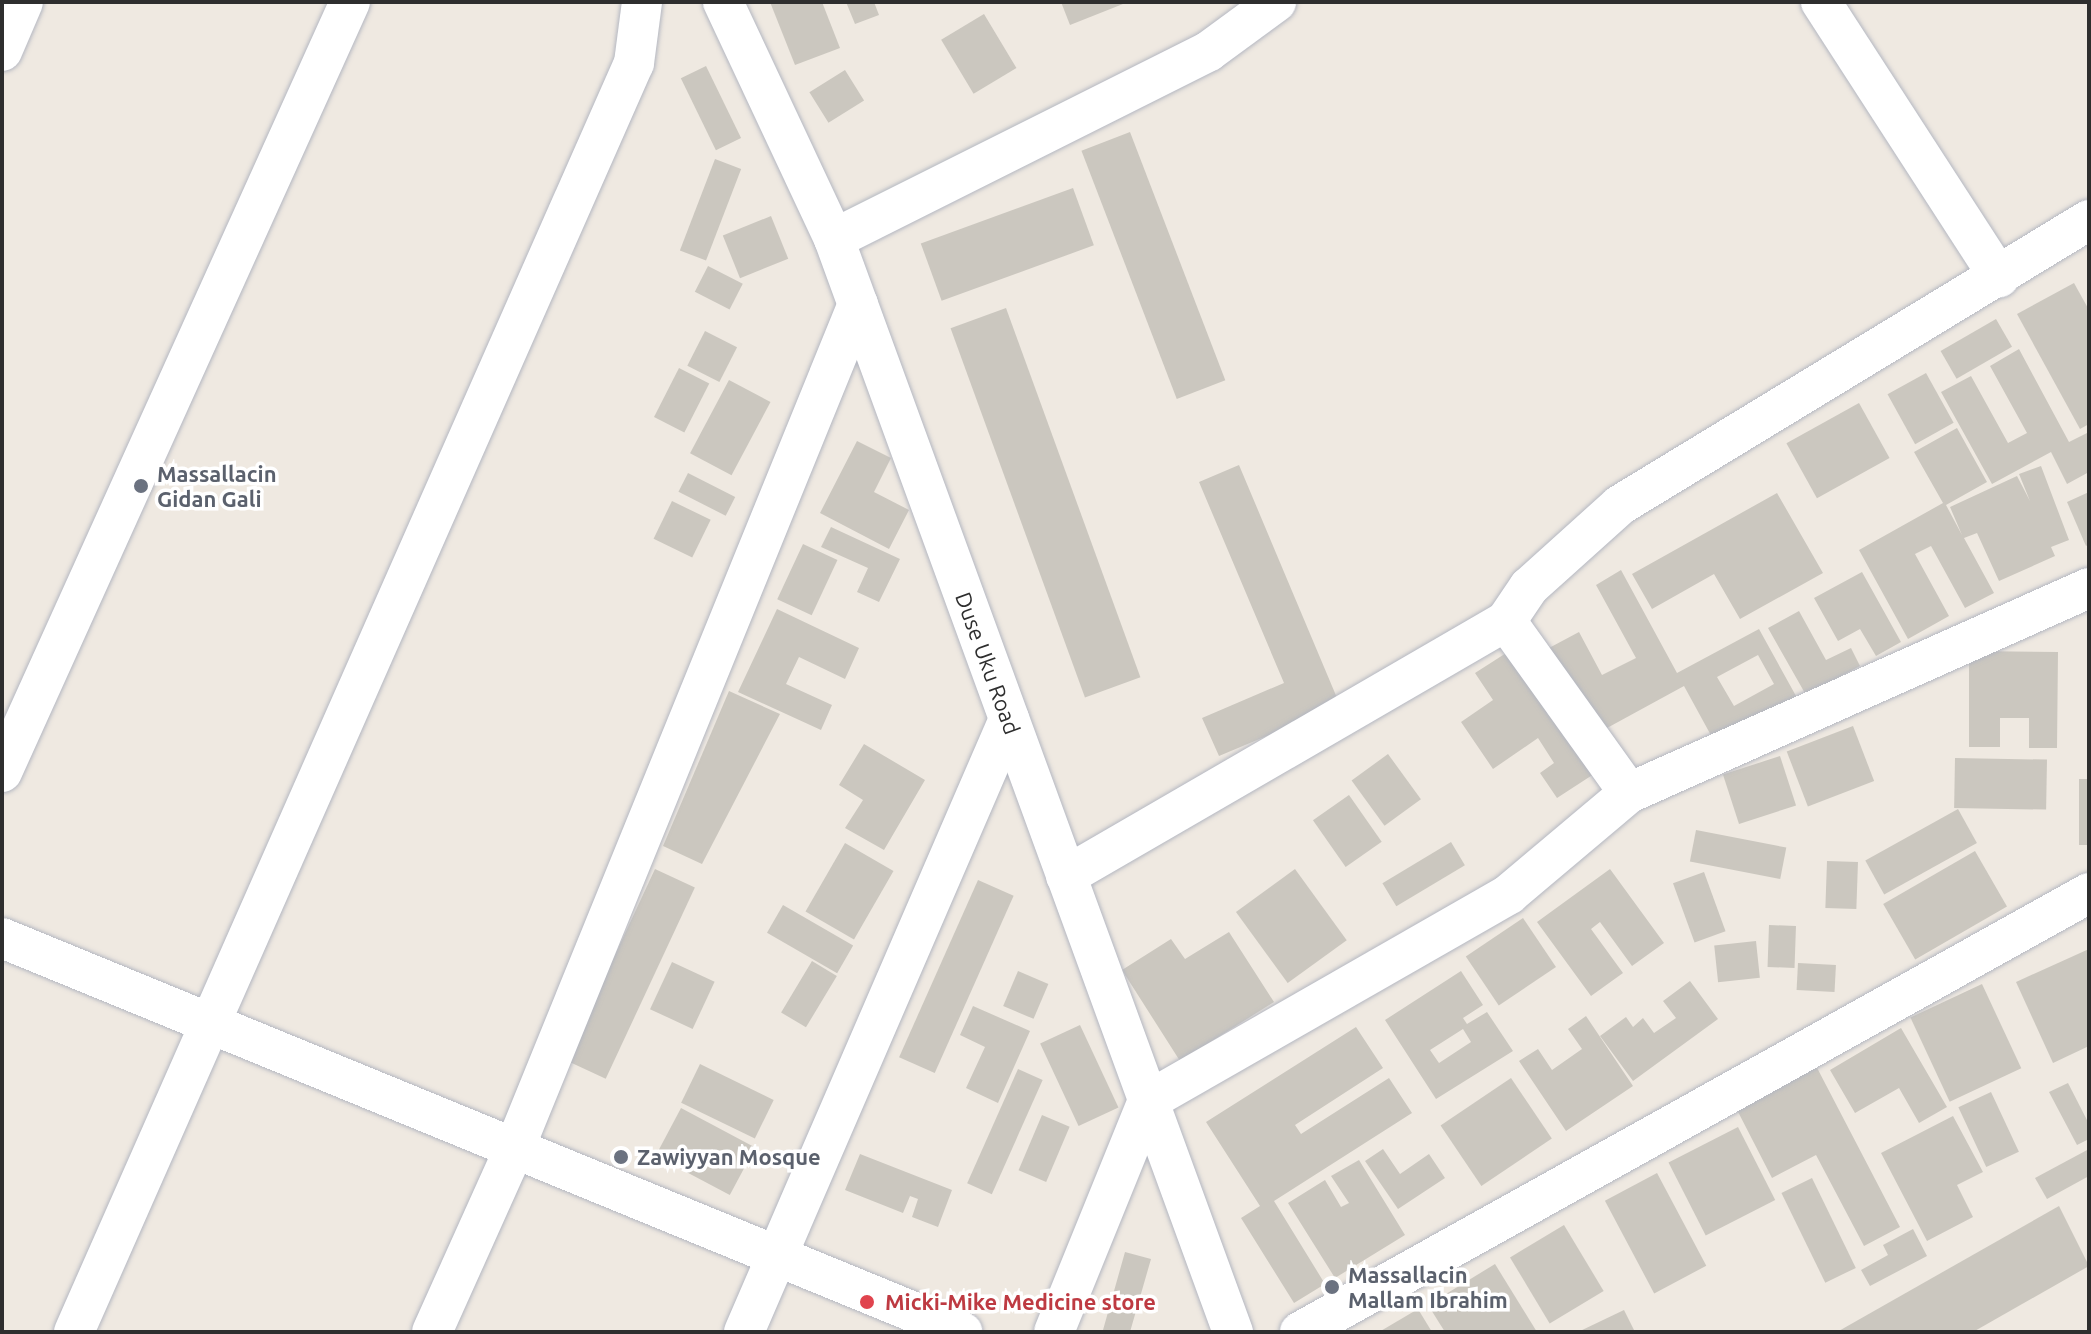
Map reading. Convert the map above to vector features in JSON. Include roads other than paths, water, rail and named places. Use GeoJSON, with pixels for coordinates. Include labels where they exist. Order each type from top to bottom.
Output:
{"type":"FeatureCollection","features":[{"type":"Feature","properties":{"kind":"street"},"geometry":{"type":"LineString","coordinates":[[2,51],[23,2]]}},
{"type":"Feature","properties":{"kind":"street"},"geometry":{"type":"LineString","coordinates":[[2,772],[350,2]]}},
{"type":"Feature","properties":{"kind":"street"},"geometry":{"type":"LineString","coordinates":[[74,1332],[634,63],[642,2]]}},
{"type":"Feature","properties":{"kind":"street","name":"Duse Uku Road"},"geometry":{"type":"LineString","coordinates":[[723,2],[834,239],[1233,1332]]}},
{"type":"Feature","properties":{"kind":"street"},"geometry":{"type":"LineString","coordinates":[[834,239],[1209,51],[1276,2]]}},
{"type":"Feature","properties":{"kind":"street"},"geometry":{"type":"LineString","coordinates":[[1821,2],[1999,277]]}},
{"type":"Feature","properties":{"kind":"street"},"geometry":{"type":"LineString","coordinates":[[1066,876],[1506,621],[1529,587],[1620,505],[2089,220]]}},
{"type":"Feature","properties":{"kind":"street"},"geometry":{"type":"LineString","coordinates":[[432,1332],[515,1147],[858,304]]}},
{"type":"Feature","properties":{"kind":"street"},"geometry":{"type":"LineString","coordinates":[[1054,1332],[1148,1101],[1509,894],[1629,793],[2089,588]]}},
{"type":"Feature","properties":{"kind":"street"},"geometry":{"type":"LineString","coordinates":[[1506,621],[1629,793]]}},
{"type":"Feature","properties":{"kind":"street"},"geometry":{"type":"LineString","coordinates":[[744,1332],[1009,719]]}},
{"type":"Feature","properties":{"kind":"street"},"geometry":{"type":"LineString","coordinates":[[1300,1332],[2089,893]]}},
{"type":"Feature","properties":{"kind":"street"},"geometry":{"type":"LineString","coordinates":[[2,938],[962,1332]]}},
{"type":"Feature","properties":{"kind":"place","name":"Massallacin Gidan Gali"},"geometry":{"type":"Point","coordinates":[141,486]}},
{"type":"Feature","properties":{"kind":"place","name":"Zawiyyan Mosque"},"geometry":{"type":"Point","coordinates":[621,1157]}},
{"type":"Feature","properties":{"kind":"place","name":"Massallacin Mallam Ibrahim"},"geometry":{"type":"Point","coordinates":[1332,1287]}},
{"type":"Feature","properties":{"kind":"place","name":"Micki-Mike Medicine store"},"geometry":{"type":"Point","coordinates":[867,1302]}}]}
